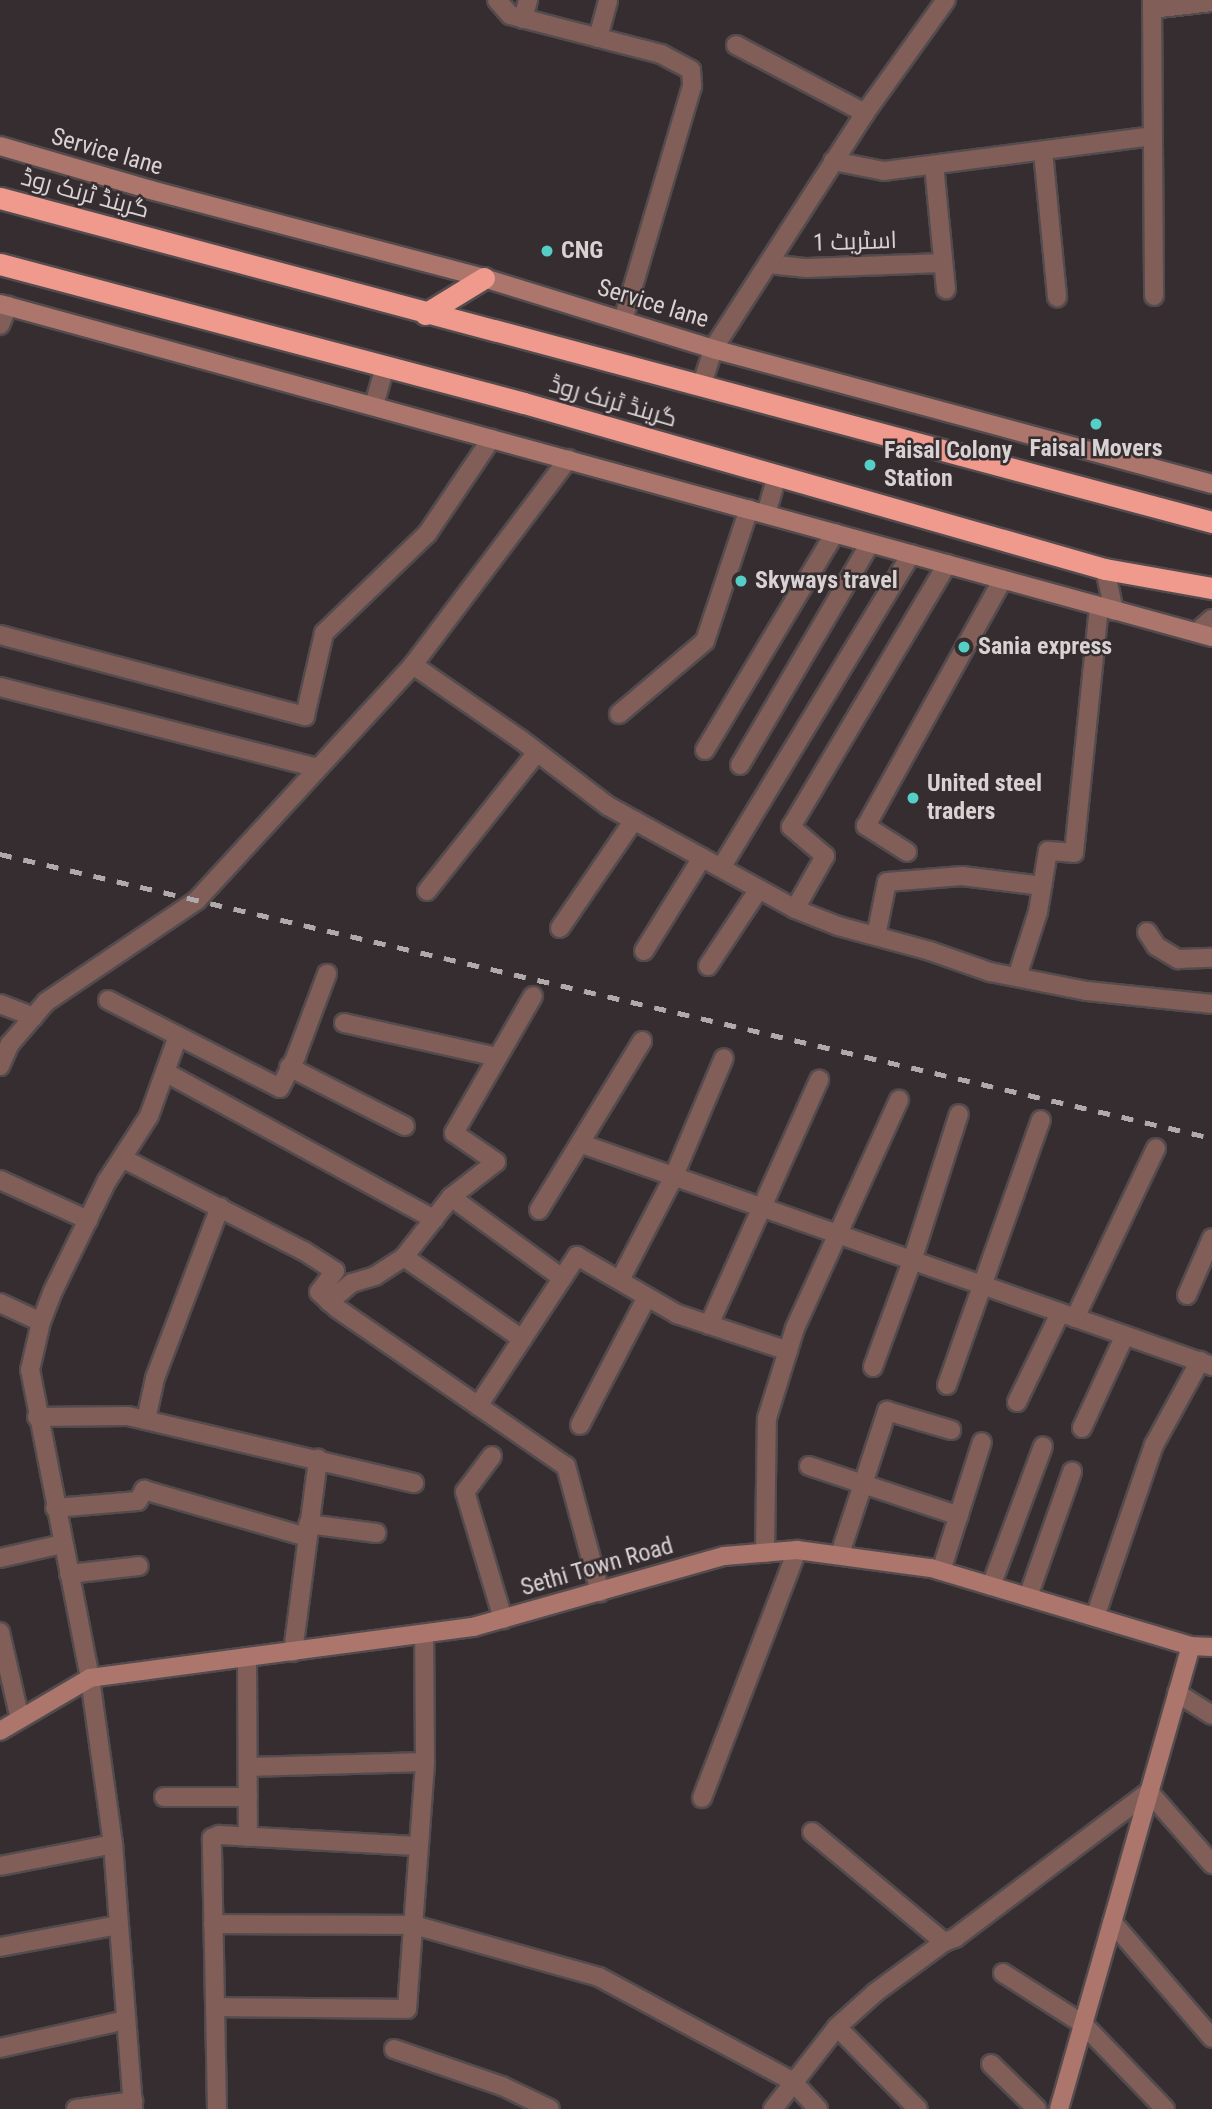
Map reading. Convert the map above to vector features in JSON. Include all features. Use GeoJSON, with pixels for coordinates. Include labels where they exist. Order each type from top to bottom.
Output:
{"type":"FeatureCollection","features":[{"type":"Feature","properties":{"kind":"highway","name":"گرینڈ ٹرنک روڈ"},"geometry":{"type":"LineString","coordinates":[[0,196],[425,314],[1212,522]]}},
{"type":"Feature","properties":{"kind":"highway","name":"گرینڈ ٹرنک روڈ"},"geometry":{"type":"LineString","coordinates":[[4,266],[385,367],[1105,569],[1212,588]]}},
{"type":"Feature","properties":{"kind":"highway"},"geometry":{"type":"LineString","coordinates":[[425,314],[484,278]]}},
{"type":"Feature","properties":{"kind":"street"},"geometry":{"type":"LineString","coordinates":[[497,0],[510,15],[681,62],[691,70],[693,77],[623,320]]}},
{"type":"Feature","properties":{"kind":"street"},"geometry":{"type":"LineString","coordinates":[[523,19],[528,0]]}},
{"type":"Feature","properties":{"kind":"street"},"geometry":{"type":"LineString","coordinates":[[598,38],[608,0]]}},
{"type":"Feature","properties":{"kind":"street"},"geometry":{"type":"LineString","coordinates":[[701,387],[713,349],[939,2]]}},
{"type":"Feature","properties":{"kind":"street"},"geometry":{"type":"LineString","coordinates":[[1154,296],[1152,4],[1212,2]]}},
{"type":"Feature","properties":{"kind":"street"},"geometry":{"type":"LineString","coordinates":[[736,45],[865,113]]}},
{"type":"Feature","properties":{"kind":"street"},"geometry":{"type":"LineString","coordinates":[[833,162],[884,171],[1153,136]]}},
{"type":"Feature","properties":{"kind":"street","name":"Service lane"},"geometry":{"type":"LineString","coordinates":[[0,146],[151,190],[484,278],[713,349],[1212,484]]}},
{"type":"Feature","properties":{"kind":"street"},"geometry":{"type":"LineString","coordinates":[[1043,151],[1057,297]]}},
{"type":"Feature","properties":{"kind":"street"},"geometry":{"type":"LineString","coordinates":[[934,165],[946,289]]}},
{"type":"Feature","properties":{"kind":"street","name":"اسٹریٹ 1"},"geometry":{"type":"LineString","coordinates":[[768,264],[807,268],[943,263]]}},
{"type":"Feature","properties":{"kind":"street"},"geometry":{"type":"LineString","coordinates":[[0,325],[4,305],[1106,609],[1204,634],[1212,619]]}},
{"type":"Feature","properties":{"kind":"street"},"geometry":{"type":"LineString","coordinates":[[374,405],[385,367]]}},
{"type":"Feature","properties":{"kind":"street"},"geometry":{"type":"LineString","coordinates":[[0,635],[305,716],[324,633],[427,534],[491,439]]}},
{"type":"Feature","properties":{"kind":"street"},"geometry":{"type":"LineString","coordinates":[[0,1066],[10,1044],[46,1002],[197,900],[413,665],[568,459]]}},
{"type":"Feature","properties":{"kind":"street"},"geometry":{"type":"LineString","coordinates":[[619,714],[705,641],[758,512],[777,476]]}},
{"type":"Feature","properties":{"kind":"street"},"geometry":{"type":"LineString","coordinates":[[705,750],[835,533]]}},
{"type":"Feature","properties":{"kind":"street"},"geometry":{"type":"LineString","coordinates":[[740,765],[870,543]]}},
{"type":"Feature","properties":{"kind":"street"},"geometry":{"type":"LineString","coordinates":[[721,868],[911,554]]}},
{"type":"Feature","properties":{"kind":"street"},"geometry":{"type":"LineString","coordinates":[[795,909],[825,856],[791,827],[947,565]]}},
{"type":"Feature","properties":{"kind":"street"},"geometry":{"type":"LineString","coordinates":[[1017,977],[1042,886],[1048,851],[1074,853],[1106,609],[1105,569]]}},
{"type":"Feature","properties":{"kind":"street"},"geometry":{"type":"LineString","coordinates":[[907,852],[866,826],[1003,579]]}},
{"type":"Feature","properties":{"kind":"street"},"geometry":{"type":"LineString","coordinates":[[413,665],[537,752],[608,806],[795,909],[838,926],[1017,977],[1087,991],[1212,1003]]}},
{"type":"Feature","properties":{"kind":"street"},"geometry":{"type":"LineString","coordinates":[[0,687],[317,768]]}},
{"type":"Feature","properties":{"kind":"street"},"geometry":{"type":"LineString","coordinates":[[428,891],[537,752]]}},
{"type":"Feature","properties":{"kind":"street"},"geometry":{"type":"LineString","coordinates":[[560,929],[634,820]]}},
{"type":"Feature","properties":{"kind":"street"},"geometry":{"type":"LineString","coordinates":[[644,951],[702,858]]}},
{"type":"Feature","properties":{"kind":"street"},"geometry":{"type":"LineString","coordinates":[[876,936],[887,882],[962,876],[1042,886]]}},
{"type":"Feature","properties":{"kind":"street"},"geometry":{"type":"LineString","coordinates":[[708,966],[759,889]]}},
{"type":"Feature","properties":{"kind":"street"},"geometry":{"type":"LineString","coordinates":[[1147,932],[1156,946],[1178,959],[1212,958]]}},
{"type":"Feature","properties":{"kind":"street"},"geometry":{"type":"LineString","coordinates":[[108,1000],[280,1087],[327,974]]}},
{"type":"Feature","properties":{"kind":"street"},"geometry":{"type":"LineString","coordinates":[[329,1302],[352,1283],[376,1276],[404,1257],[451,1197],[496,1162],[454,1133],[533,996]]}},
{"type":"Feature","properties":{"kind":"street"},"geometry":{"type":"LineString","coordinates":[[0,1004],[34,1017]]}},
{"type":"Feature","properties":{"kind":"street"},"geometry":{"type":"LineString","coordinates":[[344,1023],[497,1057]]}},
{"type":"Feature","properties":{"kind":"street"},"geometry":{"type":"LineString","coordinates":[[76,2109],[133,2105],[113,1844],[90,1678],[37,1417],[30,1370],[41,1322],[88,1220],[149,1116],[178,1036]]}},
{"type":"Feature","properties":{"kind":"street"},"geometry":{"type":"LineString","coordinates":[[538,1210],[582,1144],[642,1041]]}},
{"type":"Feature","properties":{"kind":"street"},"geometry":{"type":"LineString","coordinates":[[620,1280],[673,1178],[724,1058]]}},
{"type":"Feature","properties":{"kind":"street"},"geometry":{"type":"LineString","coordinates":[[289,1067],[405,1126]]}},
{"type":"Feature","properties":{"kind":"street"},"geometry":{"type":"LineString","coordinates":[[165,1072],[434,1219]]}},
{"type":"Feature","properties":{"kind":"street"},"geometry":{"type":"LineString","coordinates":[[709,1325],[764,1208],[819,1080]]}},
{"type":"Feature","properties":{"kind":"street"},"geometry":{"type":"LineString","coordinates":[[765,1553],[767,1419],[788,1351],[835,1233],[899,1100]]}},
{"type":"Feature","properties":{"kind":"street"},"geometry":{"type":"LineString","coordinates":[[873,1367],[912,1261],[960,1114]]}},
{"type":"Feature","properties":{"kind":"street"},"geometry":{"type":"LineString","coordinates":[[947,1385],[1041,1120]]}},
{"type":"Feature","properties":{"kind":"street"},"geometry":{"type":"LineString","coordinates":[[582,1144],[1206,1364],[1154,1446],[1095,1617]]}},
{"type":"Feature","properties":{"kind":"street"},"geometry":{"type":"LineString","coordinates":[[1017,1402],[1068,1316],[1156,1148]]}},
{"type":"Feature","properties":{"kind":"street"},"geometry":{"type":"LineString","coordinates":[[122,1158],[220,1207],[335,1271],[318,1292],[329,1302],[566,1466],[600,1592]]}},
{"type":"Feature","properties":{"kind":"street"},"geometry":{"type":"LineString","coordinates":[[0,1181],[88,1220]]}},
{"type":"Feature","properties":{"kind":"street"},"geometry":{"type":"LineString","coordinates":[[451,1197],[562,1278]]}},
{"type":"Feature","properties":{"kind":"street"},"geometry":{"type":"LineString","coordinates":[[146,1420],[155,1378],[220,1207]]}},
{"type":"Feature","properties":{"kind":"street"},"geometry":{"type":"LineString","coordinates":[[1187,1295],[1212,1238]]}},
{"type":"Feature","properties":{"kind":"street"},"geometry":{"type":"LineString","coordinates":[[478,1406],[576,1256],[677,1314],[788,1351]]}},
{"type":"Feature","properties":{"kind":"street"},"geometry":{"type":"LineString","coordinates":[[404,1257],[522,1339]]}},
{"type":"Feature","properties":{"kind":"street"},"geometry":{"type":"LineString","coordinates":[[580,1425],[647,1297]]}},
{"type":"Feature","properties":{"kind":"street"},"geometry":{"type":"LineString","coordinates":[[0,1303],[41,1322]]}},
{"type":"Feature","properties":{"kind":"street"},"geometry":{"type":"LineString","coordinates":[[1082,1428],[1125,1335]]}},
{"type":"Feature","properties":{"kind":"street"},"geometry":{"type":"LineString","coordinates":[[840,1554],[887,1410],[951,1430]]}},
{"type":"Feature","properties":{"kind":"street"},"geometry":{"type":"LineString","coordinates":[[37,1417],[128,1416],[414,1483]]}},
{"type":"Feature","properties":{"kind":"street"},"geometry":{"type":"LineString","coordinates":[[941,1571],[982,1442]]}},
{"type":"Feature","properties":{"kind":"street"},"geometry":{"type":"LineString","coordinates":[[991,1586],[1043,1446]]}},
{"type":"Feature","properties":{"kind":"street"},"geometry":{"type":"LineString","coordinates":[[492,1456],[465,1492],[503,1619]]}},
{"type":"Feature","properties":{"kind":"street"},"geometry":{"type":"LineString","coordinates":[[293,1652],[318,1459]]}},
{"type":"Feature","properties":{"kind":"street"},"geometry":{"type":"LineString","coordinates":[[809,1465],[959,1516]]}},
{"type":"Feature","properties":{"kind":"street"},"geometry":{"type":"LineString","coordinates":[[1028,1597],[1072,1472]]}},
{"type":"Feature","properties":{"kind":"street"},"geometry":{"type":"LineString","coordinates":[[55,1508],[138,1501],[144,1490],[307,1531],[376,1533]]}},
{"type":"Feature","properties":{"kind":"street"},"geometry":{"type":"LineString","coordinates":[[0,1558],[62,1544]]}},
{"type":"Feature","properties":{"kind":"street"},"geometry":{"type":"LineString","coordinates":[[702,1798],[797,1550]]}},
{"type":"Feature","properties":{"kind":"street","name":"Sethi Town Road"},"geometry":{"type":"LineString","coordinates":[[0,1731],[90,1678],[424,1634],[503,1619],[724,1556],[797,1550],[840,1554],[941,1571],[1191,1646],[1212,1647]]}},
{"type":"Feature","properties":{"kind":"street"},"geometry":{"type":"LineString","coordinates":[[68,1574],[139,1566]]}},
{"type":"Feature","properties":{"kind":"street"},"geometry":{"type":"LineString","coordinates":[[0,1632],[20,1719]]}},
{"type":"Feature","properties":{"kind":"street"},"geometry":{"type":"LineString","coordinates":[[215,2007],[407,2009],[414,1925],[416,1846],[425,1762],[424,1634]]}},
{"type":"Feature","properties":{"kind":"street"},"geometry":{"type":"LineString","coordinates":[[1059,2109],[1191,1646]]}},
{"type":"Feature","properties":{"kind":"street"},"geometry":{"type":"LineString","coordinates":[[247,1657],[248,1837]]}},
{"type":"Feature","properties":{"kind":"street"},"geometry":{"type":"LineString","coordinates":[[1177,1693],[1212,1715]]}},
{"type":"Feature","properties":{"kind":"street"},"geometry":{"type":"LineString","coordinates":[[248,1766],[425,1762]]}},
{"type":"Feature","properties":{"kind":"street"},"geometry":{"type":"LineString","coordinates":[[1149,1792],[1212,1864]]}},
{"type":"Feature","properties":{"kind":"street"},"geometry":{"type":"LineString","coordinates":[[773,2109],[792,2081],[837,2027],[876,1992],[944,1942],[956,1938],[1149,1792]]}},
{"type":"Feature","properties":{"kind":"street"},"geometry":{"type":"LineString","coordinates":[[164,1797],[248,1797]]}},
{"type":"Feature","properties":{"kind":"street"},"geometry":{"type":"LineString","coordinates":[[811,1832],[944,1942]]}},
{"type":"Feature","properties":{"kind":"street"},"geometry":{"type":"LineString","coordinates":[[217,2109],[212,1838],[219,1835],[416,1846]]}},
{"type":"Feature","properties":{"kind":"street"},"geometry":{"type":"LineString","coordinates":[[0,1866],[113,1844]]}},
{"type":"Feature","properties":{"kind":"street"},"geometry":{"type":"LineString","coordinates":[[1112,1922],[1212,2038]]}},
{"type":"Feature","properties":{"kind":"street"},"geometry":{"type":"LineString","coordinates":[[213,1924],[414,1925],[599,1977],[792,2081],[818,2109]]}},
{"type":"Feature","properties":{"kind":"street"},"geometry":{"type":"LineString","coordinates":[[0,1947],[119,1925]]}},
{"type":"Feature","properties":{"kind":"street"},"geometry":{"type":"LineString","coordinates":[[1003,1973],[1083,2024],[1166,2109]]}},
{"type":"Feature","properties":{"kind":"street"},"geometry":{"type":"LineString","coordinates":[[0,2048],[126,2021]]}},
{"type":"Feature","properties":{"kind":"street"},"geometry":{"type":"LineString","coordinates":[[837,2027],[918,2109]]}},
{"type":"Feature","properties":{"kind":"street"},"geometry":{"type":"LineString","coordinates":[[394,2049],[502,2086],[550,2109]]}},
{"type":"Feature","properties":{"kind":"street"},"geometry":{"type":"LineString","coordinates":[[991,2064],[1037,2109]]}},
{"type":"Feature","properties":{"kind":"railway"},"geometry":{"type":"LineString","coordinates":[[0,854],[1212,1138]]}},
{"type":"Feature","properties":{"kind":"place","name":"CNG"},"geometry":{"type":"Point","coordinates":[547,251]}},
{"type":"Feature","properties":{"kind":"place","name":"Faisal Movers"},"geometry":{"type":"Point","coordinates":[1096,424]}},
{"type":"Feature","properties":{"kind":"place","name":"Faisal Colony Station"},"geometry":{"type":"Point","coordinates":[870,465]}},
{"type":"Feature","properties":{"kind":"place","name":"Skyways travel"},"geometry":{"type":"Point","coordinates":[741,581]}},
{"type":"Feature","properties":{"kind":"place","name":"Sania express"},"geometry":{"type":"Point","coordinates":[964,647]}},
{"type":"Feature","properties":{"kind":"place","name":"United steel traders"},"geometry":{"type":"Point","coordinates":[913,798]}}]}
